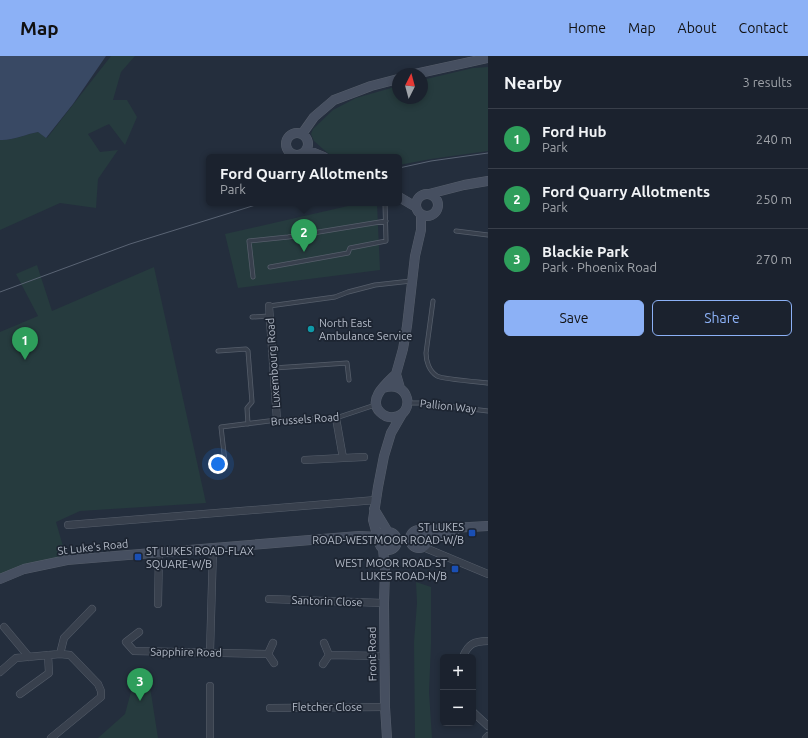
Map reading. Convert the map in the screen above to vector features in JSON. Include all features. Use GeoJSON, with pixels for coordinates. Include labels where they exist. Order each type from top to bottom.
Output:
{"type":"FeatureCollection","features":[{"type":"Feature","properties":{"kind":"main road"},"geometry":{"type":"LineString","coordinates":[[428,71],[488,58]]}},
{"type":"Feature","properties":{"kind":"main road"},"geometry":{"type":"LineString","coordinates":[[302,134],[314,117],[334,100],[392,80]]}},
{"type":"Feature","properties":{"kind":"main road"},"geometry":{"type":"LineString","coordinates":[[293,154],[287,149],[286,141],[290,136],[296,133],[306,136],[308,142],[307,150],[303,154]]}},
{"type":"Feature","properties":{"kind":"main road"},"geometry":{"type":"LineString","coordinates":[[307,150],[317,154]]}},
{"type":"Feature","properties":{"kind":"main road"},"geometry":{"type":"LineString","coordinates":[[402,414],[392,418],[384,415],[378,410],[376,405],[376,397],[396,374],[403,349],[414,256],[420,230],[423,194],[488,181]]}},
{"type":"Feature","properties":{"kind":"main road"},"geometry":{"type":"LineString","coordinates":[[402,199],[434,214],[441,199],[449,189]]}},
{"type":"Feature","properties":{"kind":"main road"},"geometry":{"type":"LineString","coordinates":[[429,194],[435,197],[438,206]]}},
{"type":"Feature","properties":{"kind":"main road"},"geometry":{"type":"LineString","coordinates":[[396,374],[400,388]]}},
{"type":"Feature","properties":{"kind":"main road"},"geometry":{"type":"LineString","coordinates":[[383,388],[390,386],[400,388],[404,391],[408,403],[406,409],[391,433],[384,456],[373,520],[376,531],[384,538],[389,550],[394,548],[422,545],[454,531],[472,527]]}},
{"type":"Feature","properties":{"kind":"main road"},"geometry":{"type":"LineString","coordinates":[[384,415],[391,433]]}},
{"type":"Feature","properties":{"kind":"main road"},"geometry":{"type":"LineString","coordinates":[[384,538],[421,530],[488,526]]}},
{"type":"Feature","properties":{"kind":"main road"},"geometry":{"type":"LineString","coordinates":[[414,531],[411,534],[411,543],[422,545]]}},
{"type":"Feature","properties":{"kind":"main road"},"geometry":{"type":"LineString","coordinates":[[422,545],[428,536],[424,531]]}},
{"type":"Feature","properties":{"kind":"main road","name":"St Luke's Road"},"geometry":{"type":"LineString","coordinates":[[0,579],[24,569],[67,560],[359,536],[384,538]]}},
{"type":"Feature","properties":{"kind":"main road"},"geometry":{"type":"LineString","coordinates":[[384,538],[397,540],[385,570]]}},
{"type":"Feature","properties":{"kind":"main road"},"geometry":{"type":"LineString","coordinates":[[384,538],[385,570]]}},
{"type":"Feature","properties":{"kind":"main road","name":"Front Road"},"geometry":{"type":"LineString","coordinates":[[385,570],[384,656],[387,738]]}},
{"type":"Feature","properties":{"kind":"street","name":"Luxembourg Road"},"geometry":{"type":"LineString","coordinates":[[269,306],[277,420]]}},
{"type":"Feature","properties":{"kind":"street"},"geometry":{"type":"LineString","coordinates":[[336,418],[343,458]]}},
{"type":"Feature","properties":{"kind":"street"},"geometry":{"type":"LineString","coordinates":[[305,460],[364,456]]}},
{"type":"Feature","properties":{"kind":"street"},"geometry":{"type":"LineString","coordinates":[[68,525],[375,504]]}},
{"type":"Feature","properties":{"kind":"street"},"geometry":{"type":"LineString","coordinates":[[422,545],[488,574]]}},
{"type":"Feature","properties":{"kind":"street"},"geometry":{"type":"LineString","coordinates":[[210,652],[212,549]]}},
{"type":"Feature","properties":{"kind":"street"},"geometry":{"type":"LineString","coordinates":[[158,604],[159,553]]}},
{"type":"Feature","properties":{"kind":"street","name":"Santorin Close"},"geometry":{"type":"LineString","coordinates":[[269,599],[384,603]]}},
{"type":"Feature","properties":{"kind":"street"},"geometry":{"type":"LineString","coordinates":[[60,654],[64,638],[92,609]]}},
{"type":"Feature","properties":{"kind":"street"},"geometry":{"type":"LineString","coordinates":[[4,628],[29,657]]}},
{"type":"Feature","properties":{"kind":"street","name":"Sapphire Road"},"geometry":{"type":"LineString","coordinates":[[138,632],[126,642],[134,651],[268,654]]}},
{"type":"Feature","properties":{"kind":"street"},"geometry":{"type":"LineString","coordinates":[[464,654],[466,648],[478,641],[488,641]]}},
{"type":"Feature","properties":{"kind":"street"},"geometry":{"type":"LineString","coordinates":[[273,643],[268,654],[274,663]]}},
{"type":"Feature","properties":{"kind":"street"},"geometry":{"type":"LineString","coordinates":[[324,643],[329,655]]}},
{"type":"Feature","properties":{"kind":"street"},"geometry":{"type":"LineString","coordinates":[[0,672],[16,658],[60,654],[70,655],[98,684],[101,691],[101,697],[52,738]]}},
{"type":"Feature","properties":{"kind":"street"},"geometry":{"type":"LineString","coordinates":[[20,694],[49,673],[48,655]]}},
{"type":"Feature","properties":{"kind":"street"},"geometry":{"type":"LineString","coordinates":[[329,655],[384,656]]}},
{"type":"Feature","properties":{"kind":"street"},"geometry":{"type":"LineString","coordinates":[[323,664],[329,655]]}},
{"type":"Feature","properties":{"kind":"street"},"geometry":{"type":"LineString","coordinates":[[210,686],[210,738]]}},
{"type":"Feature","properties":{"kind":"street","name":"Fletcher Close"},"geometry":{"type":"LineString","coordinates":[[270,708],[385,707]]}},
{"type":"Feature","properties":{"kind":"street"},"geometry":{"type":"LineString","coordinates":[[476,715],[488,726]]}},
{"type":"Feature","properties":{"kind":"lane"},"geometry":{"type":"LineString","coordinates":[[270,266],[348,253],[350,248],[386,241],[385,206]]}},
{"type":"Feature","properties":{"kind":"lane"},"geometry":{"type":"LineString","coordinates":[[253,277],[249,241],[288,237],[386,221]]}},
{"type":"Feature","properties":{"kind":"lane"},"geometry":{"type":"LineString","coordinates":[[456,231],[488,235]]}},
{"type":"Feature","properties":{"kind":"lane"},"geometry":{"type":"LineString","coordinates":[[269,306],[335,297],[375,285],[412,281]]}},
{"type":"Feature","properties":{"kind":"lane"},"geometry":{"type":"LineString","coordinates":[[433,301],[426,353],[426,359],[430,369],[437,376],[488,383]]}},
{"type":"Feature","properties":{"kind":"lane"},"geometry":{"type":"LineString","coordinates":[[252,317],[269,316]]}},
{"type":"Feature","properties":{"kind":"lane"},"geometry":{"type":"LineString","coordinates":[[218,351],[246,349],[248,351],[252,402],[247,408],[248,424]]}},
{"type":"Feature","properties":{"kind":"lane"},"geometry":{"type":"LineString","coordinates":[[273,368],[347,363],[349,380]]}},
{"type":"Feature","properties":{"kind":"lane","name":"Pallion Way"},"geometry":{"type":"LineString","coordinates":[[408,403],[422,403],[488,411]]}},
{"type":"Feature","properties":{"kind":"lane","name":"Brussels Road"},"geometry":{"type":"LineString","coordinates":[[225,462],[221,427],[277,420],[336,418],[376,405]]}},
{"type":"Feature","properties":{"kind":"green space"},"geometry":{"type":"Polygon","coordinates":[[[111,56],[135,56],[121,72],[113,100],[127,100],[137,117],[125,145],[109,124],[88,134],[100,152],[118,150],[98,179],[96,208],[60,203],[0,230],[0,140],[38,132],[47,138],[111,56]]]}},
{"type":"Feature","properties":{"kind":"green space"},"geometry":{"type":"Polygon","coordinates":[[[488,67],[488,151],[402,164],[402,154],[329,154],[314,141],[311,134],[313,129],[333,110],[356,98],[392,88],[392,104],[428,104],[428,79],[473,68],[488,67]]]}},
{"type":"Feature","properties":{"kind":"green space"},"geometry":{"type":"Polygon","coordinates":[[[348,206],[377,206],[380,270],[238,288],[225,234],[348,206]]]}},
{"type":"Feature","properties":{"kind":"green space"},"geometry":{"type":"Polygon","coordinates":[[[37,265],[52,311],[154,267],[206,503],[80,511],[56,522],[67,560],[0,579],[0,332],[38,316],[16,274],[37,265]]]}},
{"type":"Feature","properties":{"kind":"green space"},"geometry":{"type":"Polygon","coordinates":[[[416,582],[431,587],[429,692],[432,738],[415,738],[414,642],[417,603],[416,582]]]}},
{"type":"Feature","properties":{"kind":"green space"},"geometry":{"type":"Polygon","coordinates":[[[150,687],[158,738],[98,738],[125,714],[132,688],[150,687]]]}},
{"type":"Feature","properties":{"kind":"water"},"geometry":{"type":"Polygon","coordinates":[[[0,56],[106,56],[73,104],[46,138],[38,132],[0,140],[0,56]]]}},
{"type":"Feature","properties":{"kind":"tram line"},"geometry":{"type":"LineString","coordinates":[[402,167],[431,161],[488,153]]}},
{"type":"Feature","properties":{"kind":"tram line"},"geometry":{"type":"LineString","coordinates":[[0,292],[130,244],[252,206]]}},
{"type":"Feature","properties":{"kind":"place","name":"Ford Quarry Allotments"},"geometry":{"type":"Point","coordinates":[304,252]}},
{"type":"Feature","properties":{"kind":"place","name":"North East Ambulance Service"},"geometry":{"type":"Point","coordinates":[311,329]}},
{"type":"Feature","properties":{"kind":"place","name":"Ford Hub"},"geometry":{"type":"Point","coordinates":[25,360]}},
{"type":"Feature","properties":{"kind":"place","name":"ST LUKES ROAD-WESTMOOR ROAD-W/B"},"geometry":{"type":"Point","coordinates":[472,533]}},
{"type":"Feature","properties":{"kind":"place","name":"ST LUKES ROAD-FLAX SQUARE-W/B"},"geometry":{"type":"Point","coordinates":[138,557]}},
{"type":"Feature","properties":{"kind":"place","name":"WEST MOOR ROAD-ST LUKES ROAD-N/B"},"geometry":{"type":"Point","coordinates":[455,569]}},
{"type":"Feature","properties":{"kind":"place","name":"Blackie Park"},"geometry":{"type":"Point","coordinates":[140,701]}}]}
